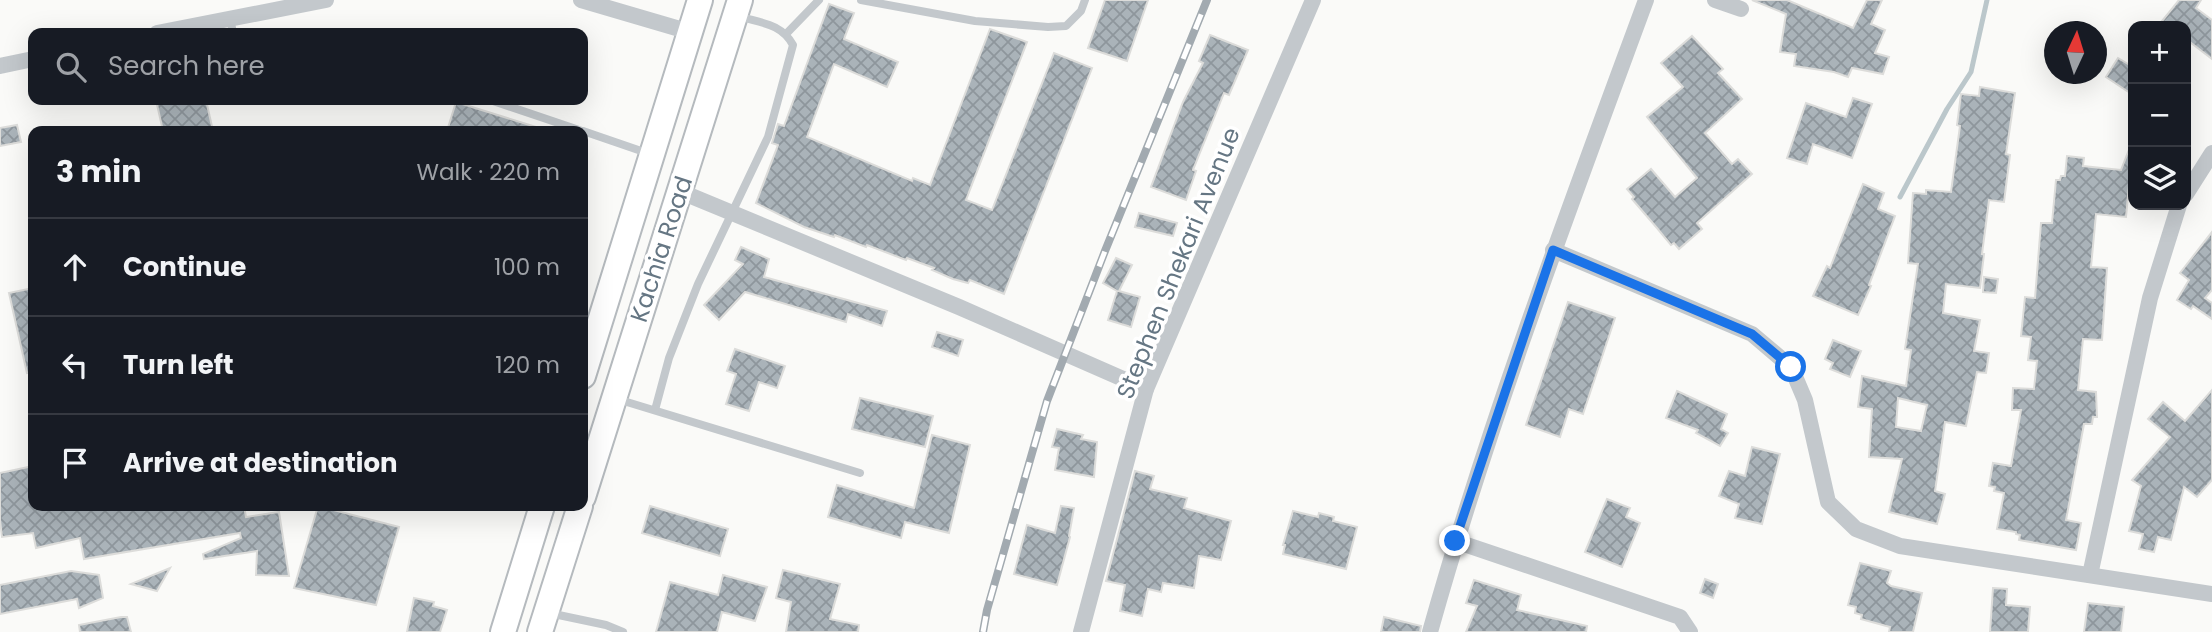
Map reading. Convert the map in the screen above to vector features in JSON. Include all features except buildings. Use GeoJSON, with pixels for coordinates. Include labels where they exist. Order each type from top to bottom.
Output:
{"type":"FeatureCollection","features":[{"type":"Feature","properties":{"kind":"main road","name":"Kachia Road"},"geometry":{"type":"LineString","coordinates":[[588,353],[700,0]]}},
{"type":"Feature","properties":{"kind":"main road","name":"Kachia Road"},"geometry":{"type":"LineString","coordinates":[[588,481],[737,8]]}},
{"type":"Feature","properties":{"kind":"main road"},"geometry":{"type":"LineString","coordinates":[[503,632],[540,511]]}},
{"type":"Feature","properties":{"kind":"main road"},"geometry":{"type":"LineString","coordinates":[[543,622],[578,511]]}},
{"type":"Feature","properties":{"kind":"street"},"geometry":{"type":"LineString","coordinates":[[211,28],[232,26],[326,0]]}},
{"type":"Feature","properties":{"kind":"street"},"geometry":{"type":"LineString","coordinates":[[581,0],[690,32]]}},
{"type":"Feature","properties":{"kind":"street","name":"Stephen Shekari Avenue"},"geometry":{"type":"LineString","coordinates":[[1081,632],[1146,389],[1313,0]]}},
{"type":"Feature","properties":{"kind":"street"},"geometry":{"type":"LineString","coordinates":[[1430,632],[1455,541],[1553,250],[1646,0]]}},
{"type":"Feature","properties":{"kind":"street"},"geometry":{"type":"LineString","coordinates":[[1715,0],[1741,9]]}},
{"type":"Feature","properties":{"kind":"street"},"geometry":{"type":"LineString","coordinates":[[0,66],[28,61]]}},
{"type":"Feature","properties":{"kind":"street"},"geometry":{"type":"LineString","coordinates":[[2191,186],[2212,153]]}},
{"type":"Feature","properties":{"kind":"street"},"geometry":{"type":"LineString","coordinates":[[679,191],[959,307],[1146,389]]}},
{"type":"Feature","properties":{"kind":"street"},"geometry":{"type":"LineString","coordinates":[[2090,575],[2150,298],[2177,210]]}},
{"type":"Feature","properties":{"kind":"street"},"geometry":{"type":"LineString","coordinates":[[1553,250],[1752,334],[1791,367],[1805,400],[1828,502],[1856,529],[1900,546],[2212,594]]}},
{"type":"Feature","properties":{"kind":"street"},"geometry":{"type":"LineString","coordinates":[[1455,541],[1680,617],[1690,632]]}},
{"type":"Feature","properties":{"kind":"lane"},"geometry":{"type":"LineString","coordinates":[[787,33],[819,0]]}},
{"type":"Feature","properties":{"kind":"lane"},"geometry":{"type":"LineString","coordinates":[[861,0],[975,21],[1048,27],[1066,26],[1081,11],[1085,0]]}},
{"type":"Feature","properties":{"kind":"lane"},"geometry":{"type":"LineString","coordinates":[[655,410],[669,358],[698,284],[768,137],[793,45],[787,33],[737,8]]}},
{"type":"Feature","properties":{"kind":"lane"},"geometry":{"type":"LineString","coordinates":[[505,105],[567,126]]}},
{"type":"Feature","properties":{"kind":"lane"},"geometry":{"type":"LineString","coordinates":[[588,133],[651,155]]}},
{"type":"Feature","properties":{"kind":"lane"},"geometry":{"type":"LineString","coordinates":[[614,398],[860,473]]}},
{"type":"Feature","properties":{"kind":"lane"},"geometry":{"type":"LineString","coordinates":[[543,622],[606,625],[623,632]]}},
{"type":"Feature","properties":{"kind":"waterway"},"geometry":{"type":"LineString","coordinates":[[1900,197],[1947,109],[1971,72],[1987,0]]}},
{"type":"Feature","properties":{"kind":"railway"},"geometry":{"type":"LineString","coordinates":[[983,632],[1047,401],[1207,0]]}},
{"type":"Feature","properties":{"kind":"route"},"geometry":{"type":"LineString","coordinates":[[1455,541],[1553,250],[1752,334],[1791,367]]}}]}
